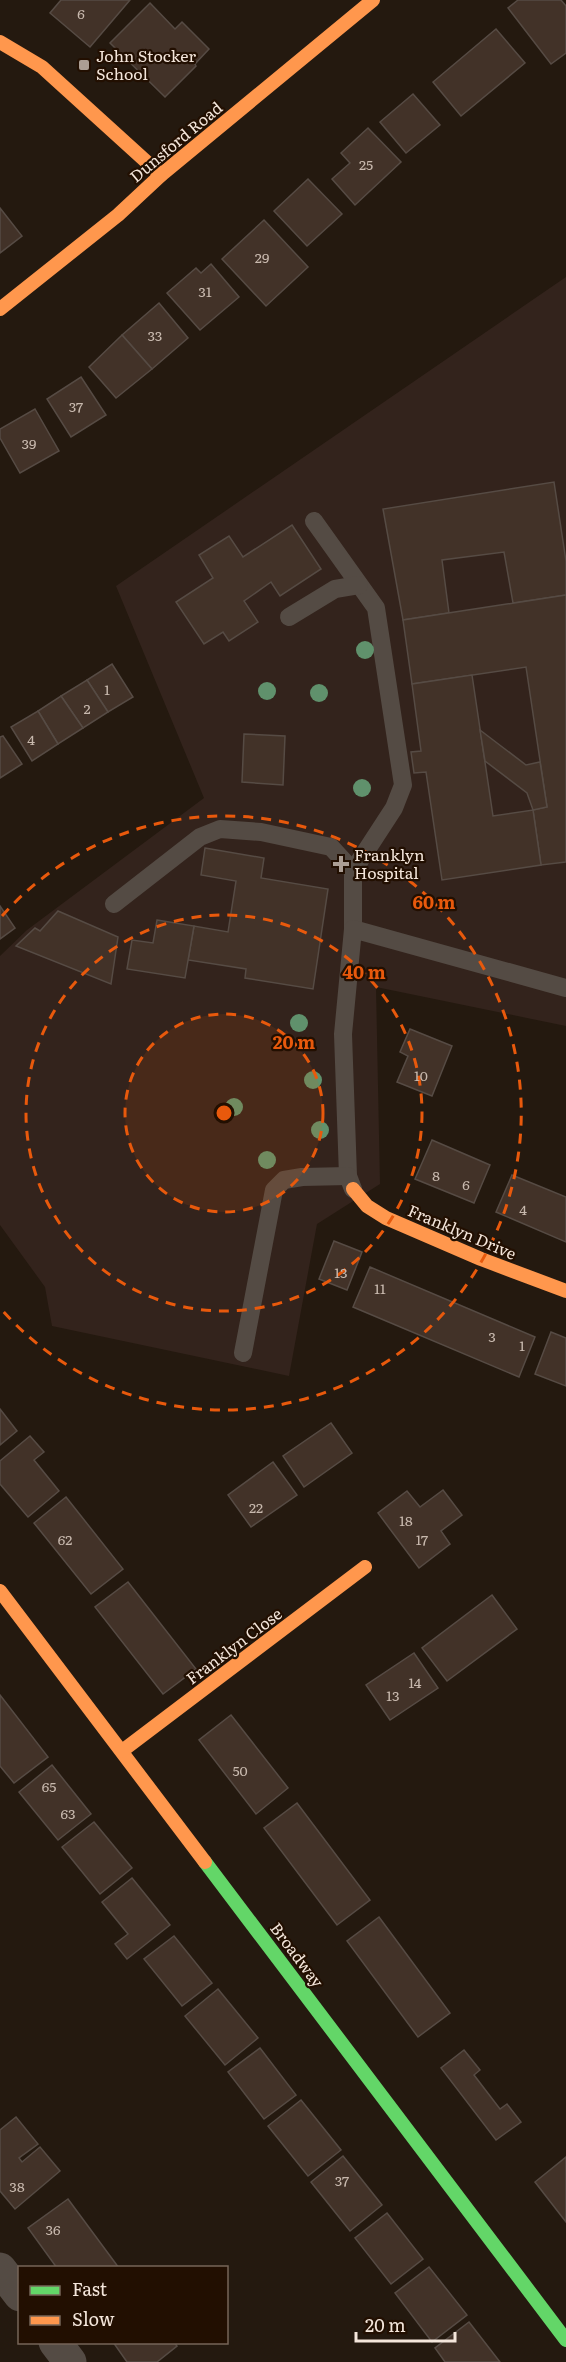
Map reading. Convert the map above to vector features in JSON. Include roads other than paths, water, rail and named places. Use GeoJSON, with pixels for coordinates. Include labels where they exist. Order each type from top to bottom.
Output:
{"type":"FeatureCollection","features":[{"type":"Feature","properties":{"kind":"street","name":"Dunsford Road"},"geometry":{"type":"LineString","coordinates":[[0,309],[118,215],[161,175],[373,0]]}},
{"type":"Feature","properties":{"kind":"street"},"geometry":{"type":"LineString","coordinates":[[0,42],[42,68],[161,175]]}},
{"type":"Feature","properties":{"kind":"street","name":"Franklyn Drive"},"geometry":{"type":"LineString","coordinates":[[350,1183],[367,1206],[386,1218],[481,1259],[566,1291]]}},
{"type":"Feature","properties":{"kind":"street","name":"Franklyn Close"},"geometry":{"type":"LineString","coordinates":[[122,1751],[365,1567]]}},
{"type":"Feature","properties":{"kind":"street","name":"Broadway"},"geometry":{"type":"LineString","coordinates":[[0,1591],[566,2340]]}},
{"type":"Feature","properties":{"kind":"street"},"geometry":{"type":"LineString","coordinates":[[0,2269],[18,2292]]}},
{"type":"Feature","properties":{"kind":"street"},"geometry":{"type":"LineString","coordinates":[[56,2344],[70,2362]]}},
{"type":"Feature","properties":{"kind":"lane"},"geometry":{"type":"LineString","coordinates":[[243,1353],[274,1190],[284,1180],[302,1177],[350,1183],[343,1034],[353,929],[353,871],[394,808],[402,785],[376,608],[314,521]]}},
{"type":"Feature","properties":{"kind":"lane"},"geometry":{"type":"LineString","coordinates":[[290,617],[335,589],[359,585]]}},
{"type":"Feature","properties":{"kind":"lane"},"geometry":{"type":"LineString","coordinates":[[114,904],[200,837],[220,829],[261,832],[332,847],[353,871]]}},
{"type":"Feature","properties":{"kind":"lane"},"geometry":{"type":"LineString","coordinates":[[353,929],[566,988]]}},
{"type":"Feature","properties":{"kind":"place","name":"John Stocker School"},"geometry":{"type":"Point","coordinates":[84,65]}},
{"type":"Feature","properties":{"kind":"place","name":"Franklyn Hospital"},"geometry":{"type":"Point","coordinates":[341,864]}}]}
